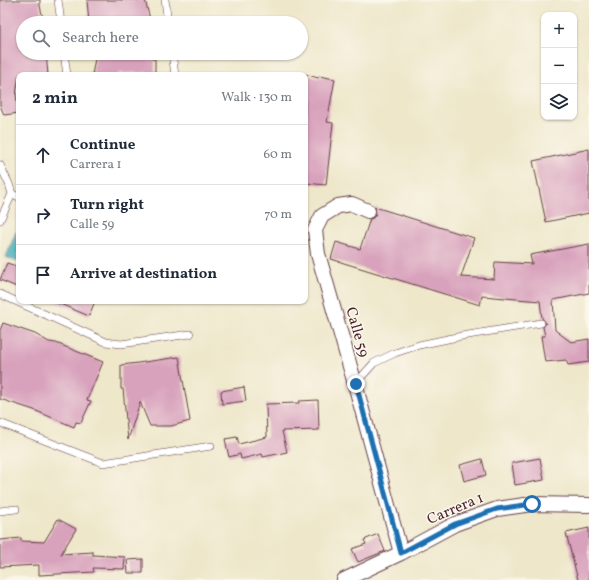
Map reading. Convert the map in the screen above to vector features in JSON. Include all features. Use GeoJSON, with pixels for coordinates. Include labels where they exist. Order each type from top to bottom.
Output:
{"type":"FeatureCollection","features":[{"type":"Feature","properties":{"kind":"street","name":"Calle 59"},"geometry":{"type":"LineString","coordinates":[[368,211],[352,204],[338,206],[322,216],[316,230],[318,254],[356,384],[401,553]]}},
{"type":"Feature","properties":{"kind":"street","name":"Carrera 1"},"geometry":{"type":"LineString","coordinates":[[344,580],[401,553],[455,524],[497,509],[532,504],[589,505]]}},
{"type":"Feature","properties":{"kind":"lane"},"geometry":{"type":"LineString","coordinates":[[58,0],[60,16]]}},
{"type":"Feature","properties":{"kind":"lane"},"geometry":{"type":"LineString","coordinates":[[165,0],[167,16]]}},
{"type":"Feature","properties":{"kind":"lane"},"geometry":{"type":"LineString","coordinates":[[65,60],[67,72]]}},
{"type":"Feature","properties":{"kind":"lane"},"geometry":{"type":"LineString","coordinates":[[173,60],[175,72]]}},
{"type":"Feature","properties":{"kind":"lane"},"geometry":{"type":"LineString","coordinates":[[0,166],[12,194],[0,218]]}},
{"type":"Feature","properties":{"kind":"lane"},"geometry":{"type":"LineString","coordinates":[[12,194],[16,196]]}},
{"type":"Feature","properties":{"kind":"lane"},"geometry":{"type":"LineString","coordinates":[[0,294],[16,301]]}},
{"type":"Feature","properties":{"kind":"lane"},"geometry":{"type":"LineString","coordinates":[[22,304],[106,342],[121,344],[190,334]]}},
{"type":"Feature","properties":{"kind":"lane"},"geometry":{"type":"LineString","coordinates":[[356,384],[374,363],[395,352],[419,345],[462,336],[542,323]]}},
{"type":"Feature","properties":{"kind":"lane"},"geometry":{"type":"LineString","coordinates":[[0,423],[103,462],[211,446]]}},
{"type":"Feature","properties":{"kind":"lane"},"geometry":{"type":"LineString","coordinates":[[0,511],[16,509]]}},
{"type":"Feature","properties":{"kind":"water"},"geometry":{"type":"Polygon","coordinates":[[[16,232],[16,261],[6,257],[16,232]]]}},
{"type":"Feature","properties":{"kind":"building"},"geometry":{"type":"Polygon","coordinates":[[[0,0],[40,0],[42,16],[16,16],[16,60],[47,60],[48,72],[16,72],[16,113],[4,115],[0,105],[0,0]]]}},
{"type":"Feature","properties":{"kind":"building"},"geometry":{"type":"Polygon","coordinates":[[[87,0],[145,0],[149,16],[88,16],[87,0]]]}},
{"type":"Feature","properties":{"kind":"building"},"geometry":{"type":"Polygon","coordinates":[[[95,60],[155,60],[155,72],[93,72],[95,60]]]}},
{"type":"Feature","properties":{"kind":"building"},"geometry":{"type":"Polygon","coordinates":[[[308,75],[318,78],[319,76],[335,79],[327,122],[333,123],[326,185],[308,183],[308,75]]]}},
{"type":"Feature","properties":{"kind":"building"},"geometry":{"type":"Polygon","coordinates":[[[589,149],[589,213],[546,222],[533,161],[589,149]]]}},
{"type":"Feature","properties":{"kind":"building"},"geometry":{"type":"Polygon","coordinates":[[[375,207],[474,238],[461,277],[494,279],[495,262],[532,264],[530,255],[589,244],[589,293],[553,300],[555,330],[571,342],[589,339],[589,362],[568,365],[566,360],[545,362],[541,336],[545,336],[543,327],[546,323],[542,318],[540,301],[482,296],[480,305],[331,259],[336,242],[360,249],[370,219],[376,214],[375,207]]]}},
{"type":"Feature","properties":{"kind":"building"},"geometry":{"type":"Polygon","coordinates":[[[7,263],[16,266],[16,287],[0,280],[7,263]]]}},
{"type":"Feature","properties":{"kind":"building"},"geometry":{"type":"Polygon","coordinates":[[[60,304],[94,304],[89,316],[60,304]]]}},
{"type":"Feature","properties":{"kind":"building"},"geometry":{"type":"Polygon","coordinates":[[[3,323],[35,334],[49,342],[56,343],[103,362],[87,400],[91,401],[81,423],[76,422],[74,427],[34,410],[0,399],[0,330],[3,323]]]}},
{"type":"Feature","properties":{"kind":"building"},"geometry":{"type":"Polygon","coordinates":[[[179,357],[190,421],[171,426],[150,426],[140,402],[128,440],[123,389],[121,389],[121,365],[179,357]]]}},
{"type":"Feature","properties":{"kind":"building"},"geometry":{"type":"Polygon","coordinates":[[[244,387],[246,401],[222,404],[221,391],[244,387]]]}},
{"type":"Feature","properties":{"kind":"building"},"geometry":{"type":"Polygon","coordinates":[[[318,400],[319,430],[282,431],[287,452],[263,457],[262,454],[241,459],[240,454],[229,457],[225,439],[237,437],[239,444],[267,437],[266,404],[299,403],[299,401],[318,400]]]}},
{"type":"Feature","properties":{"kind":"building"},"geometry":{"type":"Polygon","coordinates":[[[540,458],[544,480],[515,485],[512,463],[540,458]]]}},
{"type":"Feature","properties":{"kind":"building"},"geometry":{"type":"Polygon","coordinates":[[[482,459],[486,475],[464,481],[460,465],[482,459]]]}},
{"type":"Feature","properties":{"kind":"building"},"geometry":{"type":"Polygon","coordinates":[[[58,519],[76,529],[61,554],[93,552],[93,555],[125,557],[124,569],[93,568],[94,572],[39,575],[39,565],[0,567],[0,540],[21,538],[21,541],[44,542],[58,519]]]}},
{"type":"Feature","properties":{"kind":"building"},"geometry":{"type":"Polygon","coordinates":[[[589,528],[589,580],[578,580],[566,533],[589,528]]]}},
{"type":"Feature","properties":{"kind":"building"},"geometry":{"type":"Polygon","coordinates":[[[378,534],[385,551],[358,562],[352,549],[366,544],[364,540],[378,534]]]}},
{"type":"Feature","properties":{"kind":"building"},"geometry":{"type":"Polygon","coordinates":[[[143,559],[143,573],[128,573],[127,560],[143,559]]]}},
{"type":"Feature","properties":{"kind":"route"},"geometry":{"type":"LineString","coordinates":[[356,384],[401,553],[455,524],[497,509],[532,504]]}}]}
